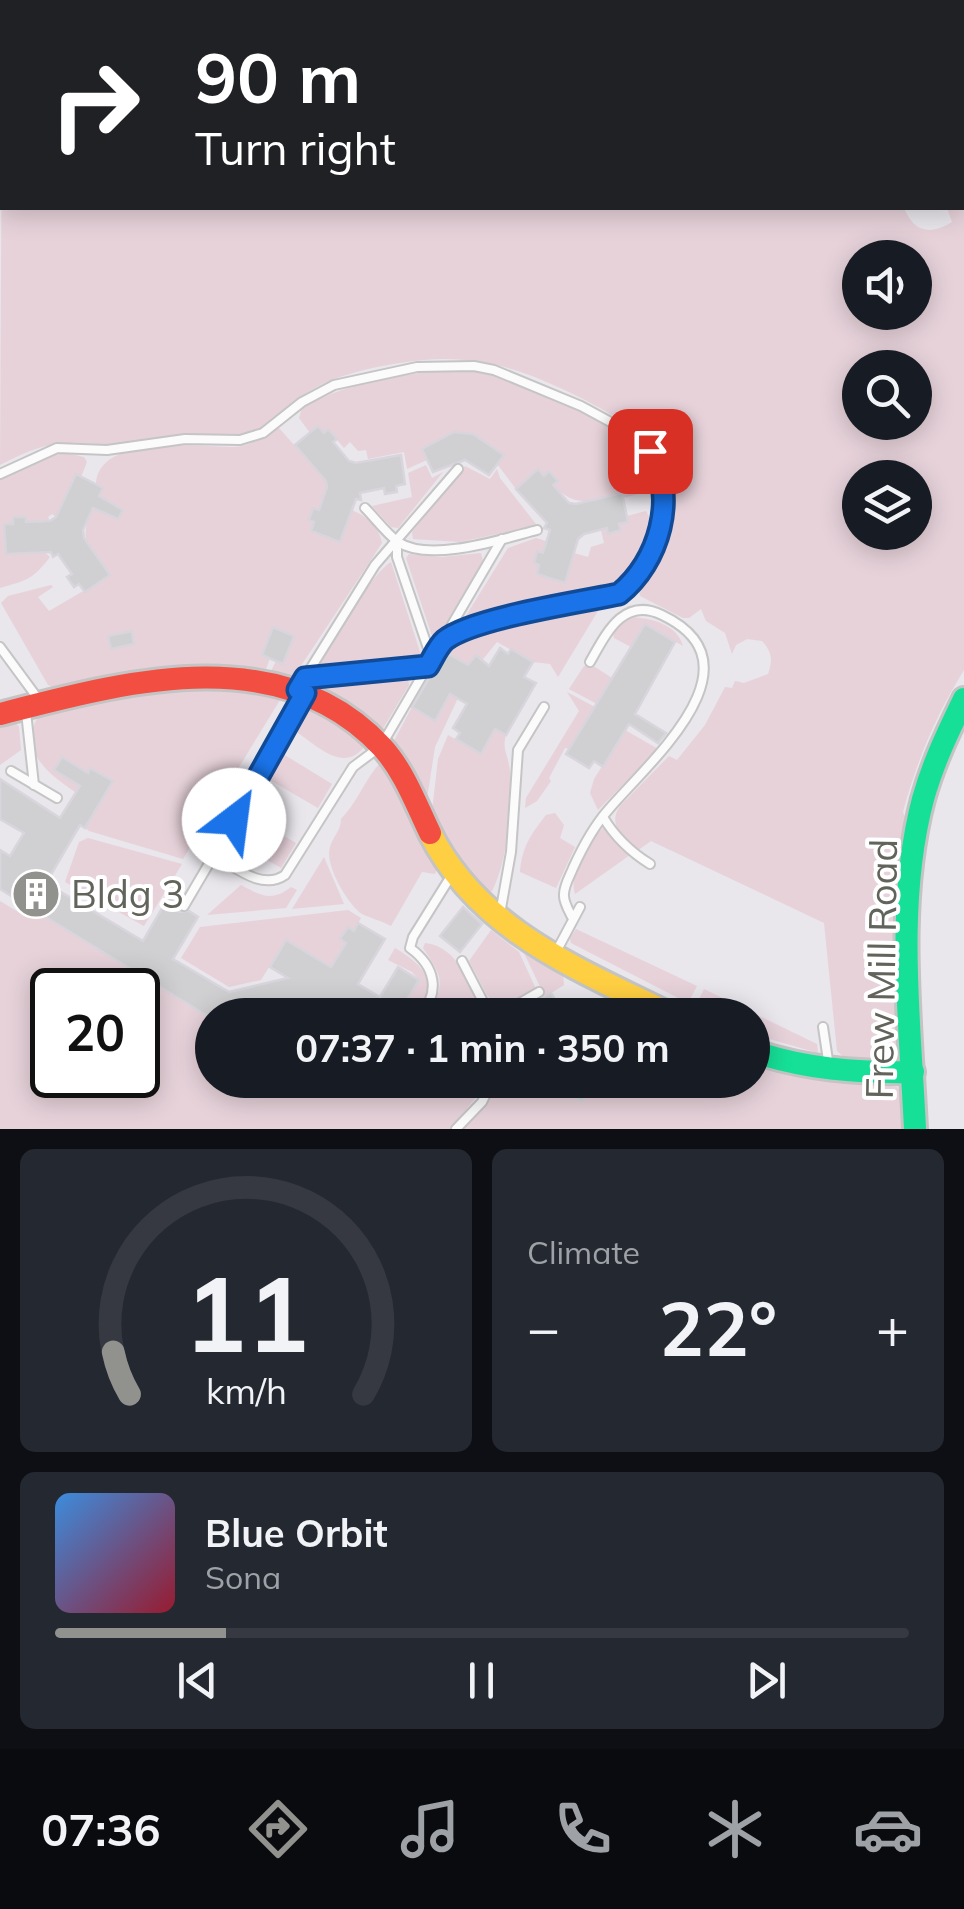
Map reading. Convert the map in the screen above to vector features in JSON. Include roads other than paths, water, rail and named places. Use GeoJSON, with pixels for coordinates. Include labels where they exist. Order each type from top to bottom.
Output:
{"type":"FeatureCollection","features":[{"type":"Feature","properties":{"kind":"street"},"geometry":{"type":"LineString","coordinates":[[0,714],[130,681],[163,677],[209,675],[302,687],[346,714],[381,746],[454,872],[499,918],[527,940],[638,998]]}},
{"type":"Feature","properties":{"kind":"street","name":"Frew Mill Road"},"geometry":{"type":"LineString","coordinates":[[914,1129],[908,886],[913,840],[930,773],[964,699]]}},
{"type":"Feature","properties":{"kind":"street"},"geometry":{"type":"LineString","coordinates":[[770,1058],[830,1071],[913,1072]]}},
{"type":"Feature","properties":{"kind":"lane"},"geometry":{"type":"LineString","coordinates":[[0,474],[58,448],[107,450],[185,439],[240,440],[263,433],[302,402],[334,385],[418,367],[474,366],[494,370],[581,406],[640,438],[659,466],[664,498],[660,533],[630,586],[619,594],[493,622],[443,641]]}},
{"type":"Feature","properties":{"kind":"lane"},"geometry":{"type":"LineString","coordinates":[[184,906],[302,687],[375,565],[458,469]]}},
{"type":"Feature","properties":{"kind":"lane"},"geometry":{"type":"LineString","coordinates":[[365,508],[397,541],[434,549],[456,548],[536,530]]}},
{"type":"Feature","properties":{"kind":"lane"},"geometry":{"type":"LineString","coordinates":[[214,854],[263,882],[275,882],[285,875],[353,767],[381,746],[502,539]]}},
{"type":"Feature","properties":{"kind":"lane"},"geometry":{"type":"LineString","coordinates":[[397,541],[397,557],[430,663]]}},
{"type":"Feature","properties":{"kind":"lane"},"geometry":{"type":"LineString","coordinates":[[572,917],[563,899],[564,888],[588,836],[678,734],[694,706],[705,670],[702,651],[687,630],[659,614],[640,610],[612,623],[590,662]]}},
{"type":"Feature","properties":{"kind":"lane"},"geometry":{"type":"LineString","coordinates":[[0,647],[34,705],[34,785]]}},
{"type":"Feature","properties":{"kind":"lane"},"geometry":{"type":"LineString","coordinates":[[302,687],[430,663]]}},
{"type":"Feature","properties":{"kind":"lane"},"geometry":{"type":"LineString","coordinates":[[499,918],[511,852],[518,750],[544,707]]}},
{"type":"Feature","properties":{"kind":"lane"},"geometry":{"type":"LineString","coordinates":[[11,771],[58,798]]}},
{"type":"Feature","properties":{"kind":"lane"},"geometry":{"type":"LineString","coordinates":[[602,817],[633,854],[650,864]]}},
{"type":"Feature","properties":{"kind":"lane"},"geometry":{"type":"LineString","coordinates":[[410,948],[454,872]]}},
{"type":"Feature","properties":{"kind":"lane"},"geometry":{"type":"LineString","coordinates":[[554,955],[580,907]]}},
{"type":"Feature","properties":{"kind":"lane"},"geometry":{"type":"LineString","coordinates":[[397,946],[420,955],[434,977],[430,998]]}},
{"type":"Feature","properties":{"kind":"lane"},"geometry":{"type":"LineString","coordinates":[[462,961],[481,998]]}},
{"type":"Feature","properties":{"kind":"lane"},"geometry":{"type":"LineString","coordinates":[[529,998],[539,992]]}},
{"type":"Feature","properties":{"kind":"lane"},"geometry":{"type":"LineString","coordinates":[[823,1027],[830,1071]]}},
{"type":"Feature","properties":{"kind":"lane"},"geometry":{"type":"LineString","coordinates":[[456,1129],[484,1098]]}},
{"type":"Feature","properties":{"kind":"place","name":"Bldg 3"},"geometry":{"type":"Point","coordinates":[36,894]}}]}
